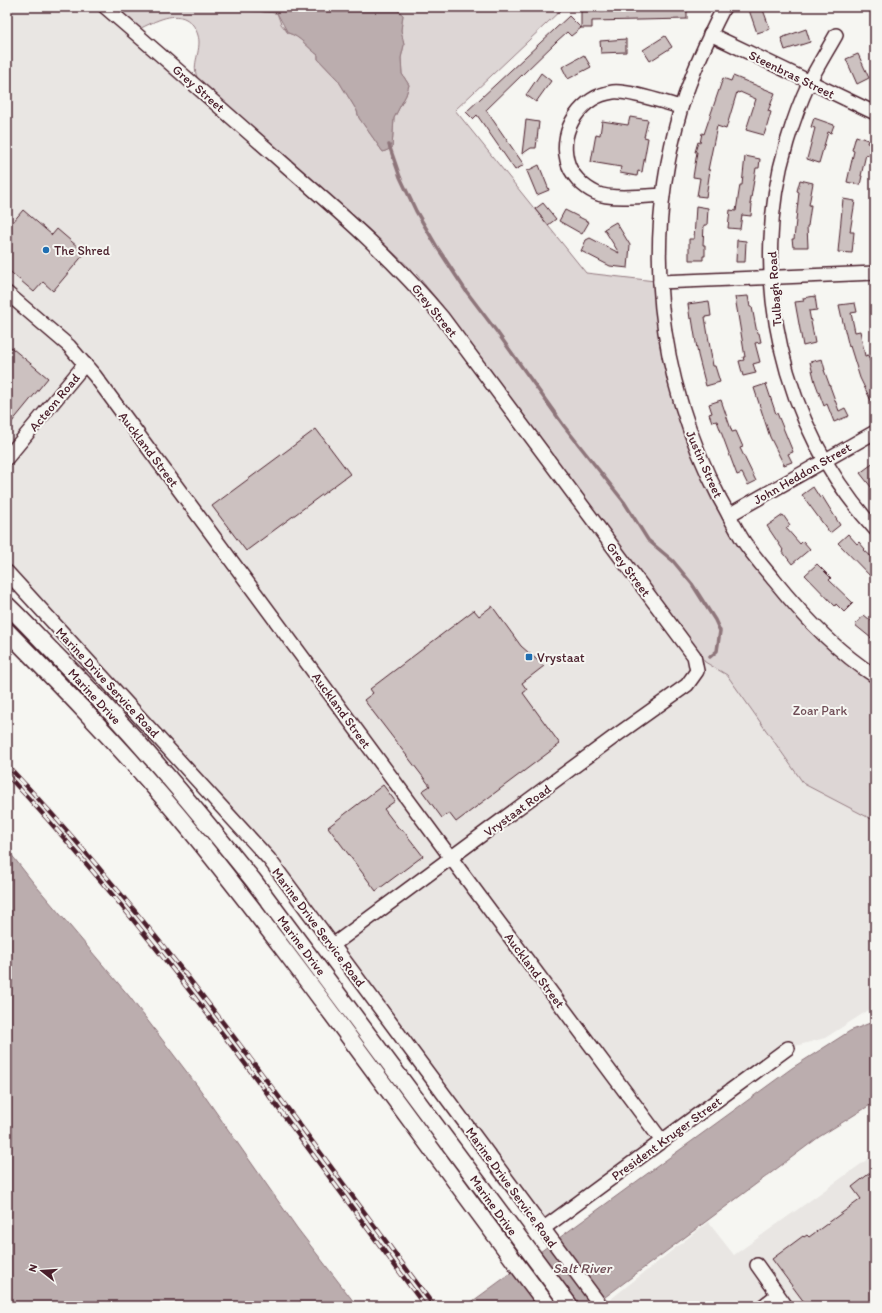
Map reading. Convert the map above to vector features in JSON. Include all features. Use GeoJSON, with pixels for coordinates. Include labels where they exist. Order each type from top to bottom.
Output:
{"type":"FeatureCollection","features":[{"type":"Feature","properties":{"kind":"main road","name":"Marine Drive"},"geometry":{"type":"LineString","coordinates":[[7,605],[93,692],[174,783],[214,831],[286,924],[570,1306]]}},
{"type":"Feature","properties":{"kind":"main road","name":"Marine Drive"},"geometry":{"type":"LineString","coordinates":[[7,631],[117,745],[199,840],[311,987],[548,1306]]}},
{"type":"Feature","properties":{"kind":"street","name":"Grey Street"},"geometry":{"type":"LineString","coordinates":[[105,7],[189,79],[352,224],[418,288],[442,317],[694,656],[697,671]]}},
{"type":"Feature","properties":{"kind":"street","name":"Justin Street"},"geometry":{"type":"LineString","coordinates":[[724,7],[710,34],[681,107],[663,195],[659,250],[662,314],[666,342],[676,388],[685,418],[702,461],[744,542],[786,594],[826,637],[845,654],[875,676]]}},
{"type":"Feature","properties":{"kind":"street","name":"Steenbras Street"},"geometry":{"type":"LineString","coordinates":[[710,34],[875,113]]}},
{"type":"Feature","properties":{"kind":"street","name":"Tulbagh Road"},"geometry":{"type":"LineString","coordinates":[[836,35],[810,82],[796,117],[780,169],[772,222],[771,276],[776,325],[787,372],[803,417],[825,461],[852,501],[875,529]]}},
{"type":"Feature","properties":{"kind":"street"},"geometry":{"type":"LineString","coordinates":[[663,195],[612,196],[597,194],[579,182],[571,171],[566,160],[567,137],[574,118],[588,101],[614,91],[628,93],[681,107]]}},
{"type":"Feature","properties":{"kind":"street"},"geometry":{"type":"LineString","coordinates":[[660,282],[771,276],[875,273]]}},
{"type":"Feature","properties":{"kind":"street","name":"Auckland Street"},"geometry":{"type":"LineString","coordinates":[[7,293],[57,335],[85,364],[662,1141]]}},
{"type":"Feature","properties":{"kind":"street","name":"Acteon Road"},"geometry":{"type":"LineString","coordinates":[[7,458],[85,364]]}},
{"type":"Feature","properties":{"kind":"street","name":"John Heddon Street"},"geometry":{"type":"LineString","coordinates":[[729,515],[875,432]]}},
{"type":"Feature","properties":{"kind":"street","name":"Marine Drive Service Road"},"geometry":{"type":"LineString","coordinates":[[7,572],[269,859],[601,1306]]}},
{"type":"Feature","properties":{"kind":"street","name":"Vrystaat Road"},"geometry":{"type":"LineString","coordinates":[[333,945],[614,737],[687,685],[697,671]]}},
{"type":"Feature","properties":{"kind":"street","name":"President Kruger Street"},"geometry":{"type":"LineString","coordinates":[[547,1233],[662,1141],[788,1048]]}},
{"type":"Feature","properties":{"kind":"street"},"geometry":{"type":"LineString","coordinates":[[757,1265],[786,1306]]}},
{"type":"Feature","properties":{"kind":"street"},"geometry":{"type":"LineString","coordinates":[[763,1306],[777,1295]]}},
{"type":"Feature","properties":{"kind":"shaded area"},"geometry":{"type":"Polygon","coordinates":[[[7,7],[105,7],[389,259],[694,656],[727,675],[804,784],[875,821],[875,1006],[825,1038],[788,1048],[544,1228],[269,859],[7,572],[7,7]]]}},
{"type":"Feature","properties":{"kind":"shaded area"},"geometry":{"type":"Polygon","coordinates":[[[875,1154],[875,1306],[602,1306],[708,1222],[734,1255],[875,1154]]]}},
{"type":"Feature","properties":{"kind":"green space","name":"Zoar Park"},"geometry":{"type":"Polygon","coordinates":[[[114,7],[242,7],[245,10],[277,13],[281,24],[288,33],[300,39],[318,55],[318,59],[338,80],[357,111],[359,118],[383,152],[392,148],[394,118],[406,95],[409,85],[402,74],[401,58],[404,45],[401,30],[403,15],[394,7],[564,7],[455,110],[586,273],[655,281],[672,389],[760,572],[785,603],[813,632],[875,683],[875,821],[804,784],[727,675],[705,662],[447,312],[417,275],[372,232],[200,83],[195,67],[199,40],[193,25],[186,19],[175,16],[156,21],[139,29],[114,7]]]}},
{"type":"Feature","properties":{"kind":"water"},"geometry":{"type":"Polygon","coordinates":[[[242,7],[394,7],[403,15],[401,30],[404,45],[401,58],[402,74],[409,85],[406,95],[394,118],[392,148],[383,152],[359,118],[357,111],[338,80],[318,59],[318,55],[300,39],[288,33],[277,13],[245,10],[242,7]]]}},
{"type":"Feature","properties":{"kind":"water"},"geometry":{"type":"Polygon","coordinates":[[[7,849],[129,996],[199,1088],[297,1228],[357,1306],[7,1306],[7,849]]]}},
{"type":"Feature","properties":{"kind":"water","name":"Salt River"},"geometry":{"type":"Polygon","coordinates":[[[875,1021],[875,1102],[819,1137],[593,1306],[466,1306],[792,1068],[850,1031],[875,1021]]]}},
{"type":"Feature","properties":{"kind":"building"},"geometry":{"type":"Polygon","coordinates":[[[748,7],[762,7],[770,29],[757,33],[748,7]]]}},
{"type":"Feature","properties":{"kind":"building"},"geometry":{"type":"Polygon","coordinates":[[[687,10],[687,19],[592,21],[592,28],[581,28],[581,11],[687,10]]]}},
{"type":"Feature","properties":{"kind":"building"},"geometry":{"type":"Polygon","coordinates":[[[569,16],[581,28],[571,36],[567,32],[486,110],[524,165],[515,170],[477,115],[473,119],[466,112],[569,16]]]}},
{"type":"Feature","properties":{"kind":"building"},"geometry":{"type":"Polygon","coordinates":[[[806,29],[810,42],[785,50],[781,38],[806,29]]]}},
{"type":"Feature","properties":{"kind":"building"},"geometry":{"type":"Polygon","coordinates":[[[665,36],[672,47],[650,61],[643,50],[665,36]]]}},
{"type":"Feature","properties":{"kind":"building"},"geometry":{"type":"Polygon","coordinates":[[[626,39],[626,52],[601,53],[600,41],[626,39]]]}},
{"type":"Feature","properties":{"kind":"building"},"geometry":{"type":"Polygon","coordinates":[[[858,54],[869,78],[857,84],[846,59],[858,54]]]}},
{"type":"Feature","properties":{"kind":"building"},"geometry":{"type":"Polygon","coordinates":[[[584,55],[591,67],[568,79],[562,67],[584,55]]]}},
{"type":"Feature","properties":{"kind":"building"},"geometry":{"type":"Polygon","coordinates":[[[541,73],[551,81],[536,102],[526,95],[541,73]]]}},
{"type":"Feature","properties":{"kind":"building"},"geometry":{"type":"Polygon","coordinates":[[[733,76],[775,93],[768,111],[771,112],[767,126],[764,135],[746,130],[756,99],[737,92],[726,129],[717,126],[708,170],[710,170],[706,197],[697,196],[700,178],[693,177],[697,152],[695,152],[698,142],[700,143],[702,133],[704,134],[723,78],[731,81],[733,76]]]}},
{"type":"Feature","properties":{"kind":"building"},"geometry":{"type":"Polygon","coordinates":[[[630,117],[648,120],[644,137],[648,138],[642,172],[638,171],[637,176],[620,173],[621,167],[591,162],[596,134],[600,135],[602,121],[628,125],[630,117]]]}},
{"type":"Feature","properties":{"kind":"building"},"geometry":{"type":"Polygon","coordinates":[[[814,118],[834,125],[831,133],[828,132],[819,163],[807,159],[815,128],[811,127],[814,118]]]}},
{"type":"Feature","properties":{"kind":"building"},"geometry":{"type":"Polygon","coordinates":[[[526,120],[539,122],[536,148],[531,148],[522,154],[526,120]]]}},
{"type":"Feature","properties":{"kind":"building"},"geometry":{"type":"Polygon","coordinates":[[[856,136],[868,140],[867,143],[875,145],[872,156],[866,154],[860,185],[847,182],[854,151],[852,150],[856,136]]]}},
{"type":"Feature","properties":{"kind":"building"},"geometry":{"type":"Polygon","coordinates":[[[745,156],[760,159],[759,168],[756,168],[750,204],[752,204],[751,216],[742,215],[740,229],[728,228],[730,210],[736,211],[740,185],[742,185],[745,156]]]}},
{"type":"Feature","properties":{"kind":"building"},"geometry":{"type":"Polygon","coordinates":[[[539,165],[549,190],[537,195],[527,171],[539,165]]]}},
{"type":"Feature","properties":{"kind":"building"},"geometry":{"type":"Polygon","coordinates":[[[800,180],[813,183],[807,226],[808,247],[793,247],[792,239],[794,239],[799,192],[797,191],[800,180]]]}},
{"type":"Feature","properties":{"kind":"building"},"geometry":{"type":"Polygon","coordinates":[[[843,199],[855,201],[850,232],[854,232],[852,253],[838,252],[843,199]]]}},
{"type":"Feature","properties":{"kind":"building"},"geometry":{"type":"Polygon","coordinates":[[[543,203],[556,219],[548,225],[535,209],[543,203]]]}},
{"type":"Feature","properties":{"kind":"building"},"geometry":{"type":"Polygon","coordinates":[[[696,206],[708,208],[707,225],[704,225],[703,245],[705,245],[705,256],[703,256],[703,260],[689,260],[689,239],[694,239],[696,206]]]}},
{"type":"Feature","properties":{"kind":"building","name":"The Shred"},"geometry":{"type":"Polygon","coordinates":[[[23,210],[52,235],[57,229],[85,253],[53,291],[43,282],[34,292],[7,269],[7,229],[23,210]]]}},
{"type":"Feature","properties":{"kind":"building"},"geometry":{"type":"Polygon","coordinates":[[[565,210],[589,222],[582,234],[559,221],[565,210]]]}},
{"type":"Feature","properties":{"kind":"building"},"geometry":{"type":"Polygon","coordinates":[[[616,222],[630,245],[628,268],[610,266],[581,251],[586,240],[590,238],[619,253],[604,229],[616,222]]]}},
{"type":"Feature","properties":{"kind":"building"},"geometry":{"type":"Polygon","coordinates":[[[737,240],[746,241],[745,262],[736,262],[737,240]]]}},
{"type":"Feature","properties":{"kind":"building"},"geometry":{"type":"Polygon","coordinates":[[[748,296],[750,307],[752,307],[757,333],[759,333],[761,342],[755,343],[760,362],[753,364],[756,373],[743,376],[739,361],[744,360],[743,357],[745,357],[735,297],[748,296]]]}},
{"type":"Feature","properties":{"kind":"building"},"geometry":{"type":"Polygon","coordinates":[[[815,296],[817,310],[809,311],[815,343],[803,346],[795,302],[804,301],[803,298],[815,296]]]}},
{"type":"Feature","properties":{"kind":"building"},"geometry":{"type":"Polygon","coordinates":[[[709,301],[711,316],[705,317],[713,366],[715,366],[720,382],[706,386],[698,355],[692,318],[690,319],[688,304],[709,301]]]}},
{"type":"Feature","properties":{"kind":"building"},"geometry":{"type":"Polygon","coordinates":[[[855,303],[857,312],[851,313],[855,332],[860,331],[865,356],[868,355],[875,376],[875,409],[860,378],[850,346],[849,347],[839,305],[855,303]]]}},
{"type":"Feature","properties":{"kind":"building"},"geometry":{"type":"Polygon","coordinates":[[[7,344],[48,378],[7,428],[7,344]]]}},
{"type":"Feature","properties":{"kind":"building"},"geometry":{"type":"Polygon","coordinates":[[[822,359],[824,370],[839,411],[845,408],[849,416],[834,422],[827,404],[824,406],[815,382],[810,362],[822,359]]]}},
{"type":"Feature","properties":{"kind":"building"},"geometry":{"type":"Polygon","coordinates":[[[766,384],[776,414],[777,413],[793,452],[788,454],[792,462],[784,465],[770,437],[754,388],[766,384]]]}},
{"type":"Feature","properties":{"kind":"building"},"geometry":{"type":"Polygon","coordinates":[[[721,400],[732,432],[736,431],[743,447],[740,448],[756,481],[748,485],[742,473],[737,475],[717,421],[712,422],[709,414],[712,413],[709,404],[721,400]]]}},
{"type":"Feature","properties":{"kind":"building"},"geometry":{"type":"Polygon","coordinates":[[[316,429],[350,474],[246,551],[212,506],[316,429]]]}},
{"type":"Feature","properties":{"kind":"building"},"geometry":{"type":"Polygon","coordinates":[[[875,462],[875,492],[860,473],[875,462]]]}},
{"type":"Feature","properties":{"kind":"building"},"geometry":{"type":"Polygon","coordinates":[[[813,487],[820,498],[822,496],[840,525],[830,533],[802,495],[813,487]]]}},
{"type":"Feature","properties":{"kind":"building"},"geometry":{"type":"Polygon","coordinates":[[[783,515],[790,525],[786,528],[800,544],[803,541],[810,549],[792,564],[782,551],[783,550],[767,526],[783,515]]]}},
{"type":"Feature","properties":{"kind":"building"},"geometry":{"type":"Polygon","coordinates":[[[848,534],[857,544],[859,542],[865,549],[864,550],[875,560],[875,581],[838,543],[848,534]]]}},
{"type":"Feature","properties":{"kind":"building"},"geometry":{"type":"Polygon","coordinates":[[[817,564],[831,578],[829,580],[853,603],[844,612],[836,604],[835,606],[805,575],[817,564]]]}},
{"type":"Feature","properties":{"kind":"building"},"geometry":{"type":"Polygon","coordinates":[[[492,606],[521,646],[544,666],[522,683],[527,690],[523,693],[560,744],[456,822],[449,813],[442,818],[422,791],[430,786],[364,700],[373,693],[370,689],[474,610],[479,616],[492,606]]]}},
{"type":"Feature","properties":{"kind":"building"},"geometry":{"type":"Polygon","coordinates":[[[864,615],[875,624],[875,633],[871,638],[855,625],[864,615]]]}},
{"type":"Feature","properties":{"kind":"building"},"geometry":{"type":"Polygon","coordinates":[[[383,785],[395,801],[384,809],[423,856],[376,891],[328,827],[383,785]]]}},
{"type":"Feature","properties":{"kind":"building"},"geometry":{"type":"Polygon","coordinates":[[[875,1169],[875,1306],[807,1306],[772,1259],[803,1236],[804,1237],[807,1235],[809,1237],[861,1199],[852,1187],[875,1169]]]}},
{"type":"Feature","properties":{"kind":"waterway"},"geometry":{"type":"LineString","coordinates":[[389,145],[400,177],[416,211],[437,247],[466,291],[564,426],[624,502],[648,540],[673,561],[692,584],[715,620],[720,631],[717,651],[710,657]]}},
{"type":"Feature","properties":{"kind":"railway"},"geometry":{"type":"LineString","coordinates":[[7,765],[121,894],[175,961],[280,1098],[434,1306]]}},
{"type":"Feature","properties":{"kind":"railway"},"geometry":{"type":"LineString","coordinates":[[7,775],[64,838],[118,902],[223,1034],[425,1306]]}},
{"type":"Feature","properties":{"kind":"place","name":"The Shred"},"geometry":{"type":"Point","coordinates":[46,250]}},
{"type":"Feature","properties":{"kind":"place","name":"Vrystaat"},"geometry":{"type":"Point","coordinates":[529,657]}}]}
